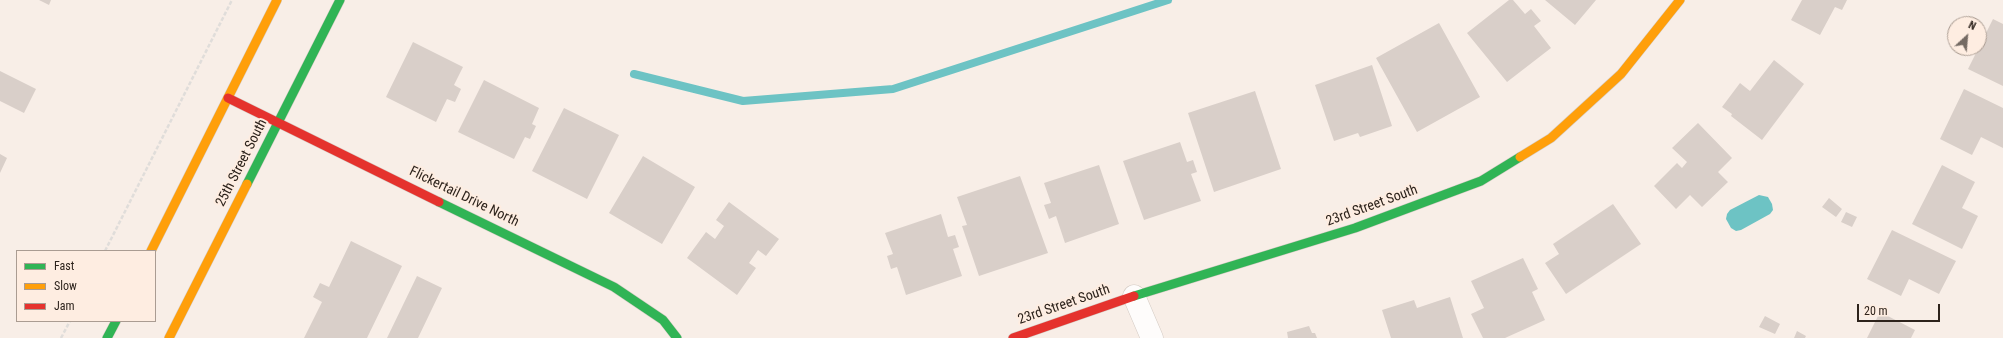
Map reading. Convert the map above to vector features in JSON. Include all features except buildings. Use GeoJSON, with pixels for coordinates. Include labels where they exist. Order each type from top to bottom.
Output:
{"type":"FeatureCollection","features":[{"type":"Feature","properties":{"kind":"street"},"geometry":{"type":"LineString","coordinates":[[152,250],[277,0]]}},
{"type":"Feature","properties":{"kind":"street","name":"25th Street South"},"geometry":{"type":"LineString","coordinates":[[169,338],[340,0]]}},
{"type":"Feature","properties":{"kind":"street","name":"23rd Street South"},"geometry":{"type":"LineString","coordinates":[[1013,338],[1134,296],[1355,228],[1481,181],[1552,138],[1621,74],[1680,0]]}},
{"type":"Feature","properties":{"kind":"street","name":"Flickertail Drive North"},"geometry":{"type":"LineString","coordinates":[[228,98],[614,287],[663,320],[676,338]]}},
{"type":"Feature","properties":{"kind":"street"},"geometry":{"type":"LineString","coordinates":[[1134,296],[1152,338]]}},
{"type":"Feature","properties":{"kind":"street"},"geometry":{"type":"LineString","coordinates":[[107,338],[115,322]]}},
{"type":"Feature","properties":{"kind":"path"},"geometry":{"type":"LineString","coordinates":[[106,250],[232,0]]}},
{"type":"Feature","properties":{"kind":"path"},"geometry":{"type":"LineString","coordinates":[[61,338],[69,322]]}},
{"type":"Feature","properties":{"kind":"water"},"geometry":{"type":"Polygon","coordinates":[[[1759,195],[1768,197],[1772,204],[1773,210],[1770,214],[1741,230],[1736,231],[1731,228],[1726,219],[1730,210],[1759,195]]]}},
{"type":"Feature","properties":{"kind":"waterway"},"geometry":{"type":"LineString","coordinates":[[634,74],[743,101],[893,89],[1168,0]]}},
{"type":"Feature","properties":{"kind":"traffic: fast"},"geometry":{"type":"LineString","coordinates":[[247,184],[340,0]]}},
{"type":"Feature","properties":{"kind":"traffic: fast"},"geometry":{"type":"LineString","coordinates":[[1134,296],[1355,228],[1481,181],[1520,157]]}},
{"type":"Feature","properties":{"kind":"traffic: fast"},"geometry":{"type":"LineString","coordinates":[[439,202],[614,287],[663,320],[677,338]]}},
{"type":"Feature","properties":{"kind":"traffic: fast"},"geometry":{"type":"LineString","coordinates":[[107,338],[115,322]]}},
{"type":"Feature","properties":{"kind":"traffic: slow"},"geometry":{"type":"LineString","coordinates":[[152,250],[277,0]]}},
{"type":"Feature","properties":{"kind":"traffic: slow"},"geometry":{"type":"LineString","coordinates":[[1520,157],[1551,138],[1621,74],[1680,0]]}},
{"type":"Feature","properties":{"kind":"traffic: slow"},"geometry":{"type":"LineString","coordinates":[[169,338],[247,184]]}},
{"type":"Feature","properties":{"kind":"traffic: jam"},"geometry":{"type":"LineString","coordinates":[[228,98],[439,202]]}},
{"type":"Feature","properties":{"kind":"traffic: jam"},"geometry":{"type":"LineString","coordinates":[[1013,338],[1134,296]]}}]}
